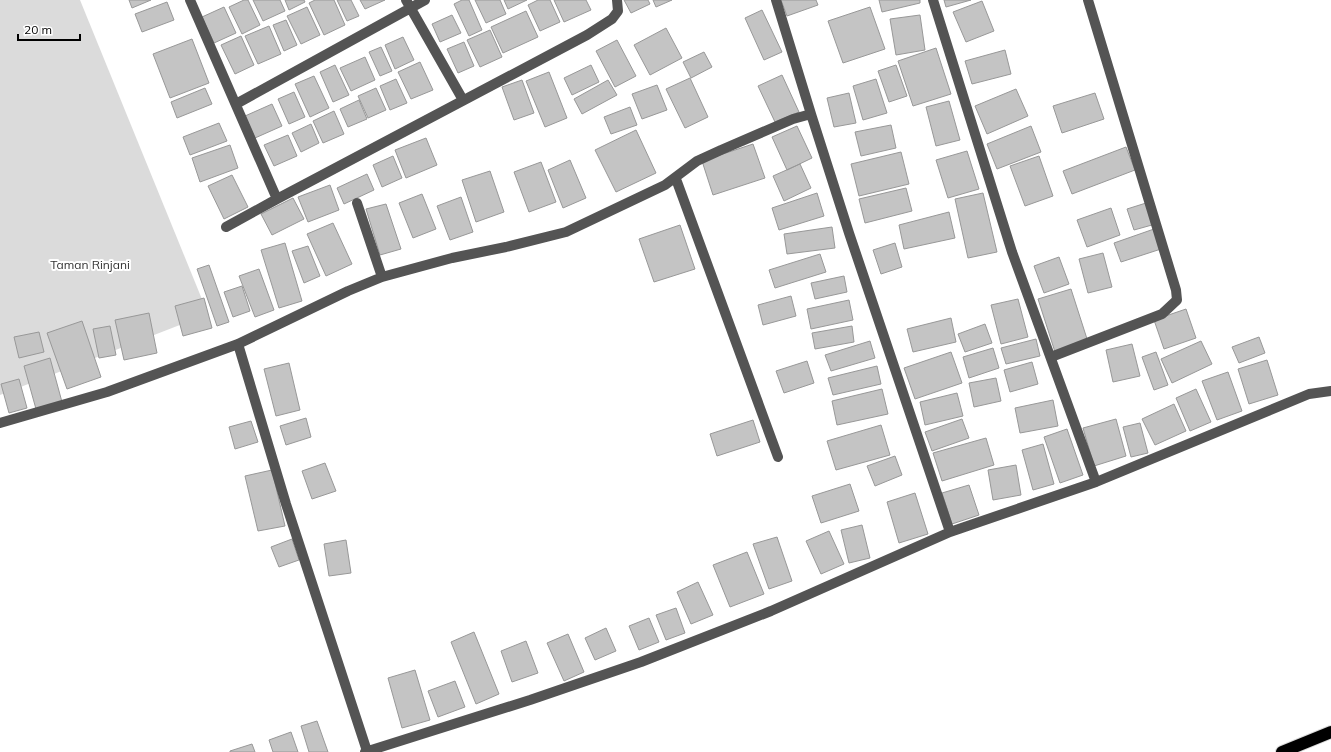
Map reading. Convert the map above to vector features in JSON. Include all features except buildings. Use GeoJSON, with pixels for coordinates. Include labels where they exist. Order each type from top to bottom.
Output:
{"type":"FeatureCollection","features":[{"type":"Feature","properties":{"kind":"highway"},"geometry":{"type":"LineString","coordinates":[[1282,752],[1331,732]]}},
{"type":"Feature","properties":{"kind":"street"},"geometry":{"type":"LineString","coordinates":[[236,104],[408,4],[425,0]]}},
{"type":"Feature","properties":{"kind":"street"},"geometry":{"type":"LineString","coordinates":[[226,227],[462,100],[587,36],[605,24],[618,11],[617,0]]}},
{"type":"Feature","properties":{"kind":"street"},"geometry":{"type":"LineString","coordinates":[[776,0],[849,233],[950,532]]}},
{"type":"Feature","properties":{"kind":"street"},"geometry":{"type":"LineString","coordinates":[[933,0],[1012,252],[1096,482]]}},
{"type":"Feature","properties":{"kind":"street"},"geometry":{"type":"LineString","coordinates":[[1051,357],[1162,314],[1177,300],[1176,290],[1088,0]]}},
{"type":"Feature","properties":{"kind":"street"},"geometry":{"type":"LineString","coordinates":[[194,1],[277,199]]}},
{"type":"Feature","properties":{"kind":"street"},"geometry":{"type":"LineString","coordinates":[[408,4],[462,100]]}},
{"type":"Feature","properties":{"kind":"street"},"geometry":{"type":"LineString","coordinates":[[0,423],[107,392],[238,344],[348,291],[382,277],[452,258],[506,247],[566,232],[612,211],[676,178],[697,162],[721,150],[793,119],[811,114]]}},
{"type":"Feature","properties":{"kind":"street"},"geometry":{"type":"LineString","coordinates":[[676,178],[778,457]]}},
{"type":"Feature","properties":{"kind":"street"},"geometry":{"type":"LineString","coordinates":[[357,203],[382,277]]}},
{"type":"Feature","properties":{"kind":"street"},"geometry":{"type":"LineString","coordinates":[[238,344],[286,504],[366,752],[530,700],[641,662],[771,611],[950,532],[1096,482],[1309,394],[1331,391]]}},
{"type":"Feature","properties":{"kind":"green space","name":"Taman Rinjani"},"geometry":{"type":"Polygon","coordinates":[[[0,0],[80,0],[208,314],[0,395],[0,0]]]}}]}
